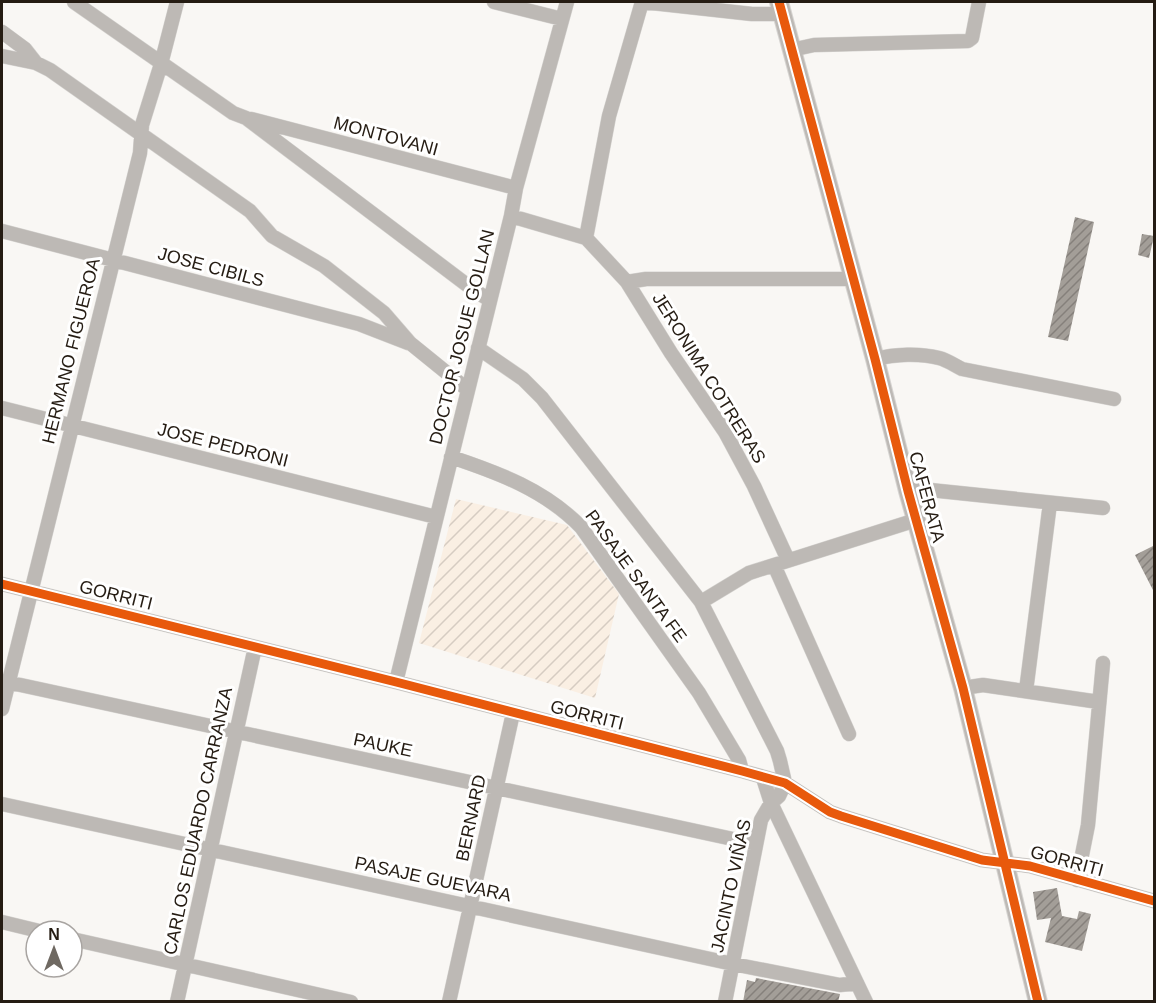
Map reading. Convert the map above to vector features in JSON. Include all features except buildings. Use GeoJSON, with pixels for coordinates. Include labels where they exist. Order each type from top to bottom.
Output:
{"type":"FeatureCollection","features":[{"type":"Feature","properties":{"kind":"street"},"geometry":{"type":"LineString","coordinates":[[74,2],[233,113],[246,118],[465,284],[490,300]]}},
{"type":"Feature","properties":{"kind":"street","name":"HERMANO FIGUEROA"},"geometry":{"type":"LineString","coordinates":[[2,709],[4,682],[30,590],[140,153],[141,133],[177,2]]}},
{"type":"Feature","properties":{"kind":"street"},"geometry":{"type":"LineString","coordinates":[[494,2],[562,19]]}},
{"type":"Feature","properties":{"kind":"street","name":"DOCTOR JOSUE GOLLAN"},"geometry":{"type":"LineString","coordinates":[[396,682],[516,188],[567,2]]}},
{"type":"Feature","properties":{"kind":"street"},"geometry":{"type":"LineString","coordinates":[[586,238],[609,116],[642,2],[752,14],[780,8]]}},
{"type":"Feature","properties":{"kind":"street"},"geometry":{"type":"LineString","coordinates":[[791,50],[814,45],[968,41],[972,38],[979,2]]}},
{"type":"Feature","properties":{"kind":"street","name":"CAFERATA"},"geometry":{"type":"LineString","coordinates":[[780,8],[963,688],[1038,1002]]}},
{"type":"Feature","properties":{"kind":"street"},"geometry":{"type":"LineString","coordinates":[[2,32],[25,49],[36,63]]}},
{"type":"Feature","properties":{"kind":"street"},"geometry":{"type":"LineString","coordinates":[[2,56],[36,63],[50,70],[250,211],[272,236],[342,278],[384,313],[410,344],[468,390]]}},
{"type":"Feature","properties":{"kind":"street","name":"MONTOVANI"},"geometry":{"type":"LineString","coordinates":[[246,118],[516,188]]}},
{"type":"Feature","properties":{"kind":"street"},"geometry":{"type":"LineString","coordinates":[[511,216],[586,238],[627,282],[646,279],[852,279]]}},
{"type":"Feature","properties":{"kind":"street","name":"JOSE CIBILS"},"geometry":{"type":"LineString","coordinates":[[2,231],[359,324],[410,344]]}},
{"type":"Feature","properties":{"kind":"street","name":"JERONIMA COTRERAS"},"geometry":{"type":"LineString","coordinates":[[627,282],[671,353],[725,432],[754,486],[788,560]]}},
{"type":"Feature","properties":{"kind":"street"},"geometry":{"type":"LineString","coordinates":[[478,348],[523,379],[542,398],[701,602],[777,751],[785,783]]}},
{"type":"Feature","properties":{"kind":"street"},"geometry":{"type":"LineString","coordinates":[[876,359],[892,355],[941,358],[962,369],[1114,399]]}},
{"type":"Feature","properties":{"kind":"street","name":"JOSE PEDRONI"},"geometry":{"type":"LineString","coordinates":[[2,408],[436,517]]}},
{"type":"Feature","properties":{"kind":"street","name":"PASAJE SANTA FE"},"geometry":{"type":"LineString","coordinates":[[451,457],[525,486],[570,515],[581,527],[699,693],[738,760],[742,771]]}},
{"type":"Feature","properties":{"kind":"street"},"geometry":{"type":"LineString","coordinates":[[908,490],[930,490],[1103,508]]}},
{"type":"Feature","properties":{"kind":"street"},"geometry":{"type":"LineString","coordinates":[[1026,691],[1050,503]]}},
{"type":"Feature","properties":{"kind":"street"},"geometry":{"type":"LineString","coordinates":[[701,602],[749,573],[916,520]]}},
{"type":"Feature","properties":{"kind":"street"},"geometry":{"type":"LineString","coordinates":[[774,566],[849,734]]}},
{"type":"Feature","properties":{"kind":"street","name":"GORRITI"},"geometry":{"type":"LineString","coordinates":[[2,584],[742,771],[785,783],[830,812],[841,816],[982,860],[1030,866],[1155,902]]}},
{"type":"Feature","properties":{"kind":"street","name":"CARLOS EDUARDO CARRANZA"},"geometry":{"type":"LineString","coordinates":[[177,1002],[255,648]]}},
{"type":"Feature","properties":{"kind":"street"},"geometry":{"type":"LineString","coordinates":[[1077,880],[1088,825],[1103,663]]}},
{"type":"Feature","properties":{"kind":"street","name":"PAUKE"},"geometry":{"type":"LineString","coordinates":[[4,682],[756,844]]}},
{"type":"Feature","properties":{"kind":"street"},"geometry":{"type":"LineString","coordinates":[[963,688],[983,686],[1099,702]]}},
{"type":"Feature","properties":{"kind":"street","name":"BERNARD"},"geometry":{"type":"LineString","coordinates":[[449,1002],[513,713]]}},
{"type":"Feature","properties":{"kind":"street"},"geometry":{"type":"LineString","coordinates":[[763,778],[771,803],[866,1002]]}},
{"type":"Feature","properties":{"kind":"street","name":"JACINTO VIÑAS"},"geometry":{"type":"LineString","coordinates":[[725,1002],[761,820],[771,803],[779,796],[785,783]]}},
{"type":"Feature","properties":{"kind":"street","name":"PASAJE GUEVARA"},"geometry":{"type":"LineString","coordinates":[[2,804],[734,964],[840,986],[857,983]]}},
{"type":"Feature","properties":{"kind":"street"},"geometry":{"type":"LineString","coordinates":[[2,922],[24,927]]}},
{"type":"Feature","properties":{"kind":"street"},"geometry":{"type":"LineString","coordinates":[[84,942],[351,1002]]}},
{"type":"Feature","properties":{"kind":"shaded area"},"geometry":{"type":"Polygon","coordinates":[[[456,499],[567,525],[619,594],[595,698],[419,643],[456,499]]]}},
{"type":"Feature","properties":{"kind":"cycle path"},"geometry":{"type":"LineString","coordinates":[[779,2],[908,491],[963,688],[1038,1002]]}},
{"type":"Feature","properties":{"kind":"cycle path"},"geometry":{"type":"LineString","coordinates":[[2,584],[742,771],[785,783],[830,812],[841,816],[982,860],[1030,866],[1154,901]]}}]}
